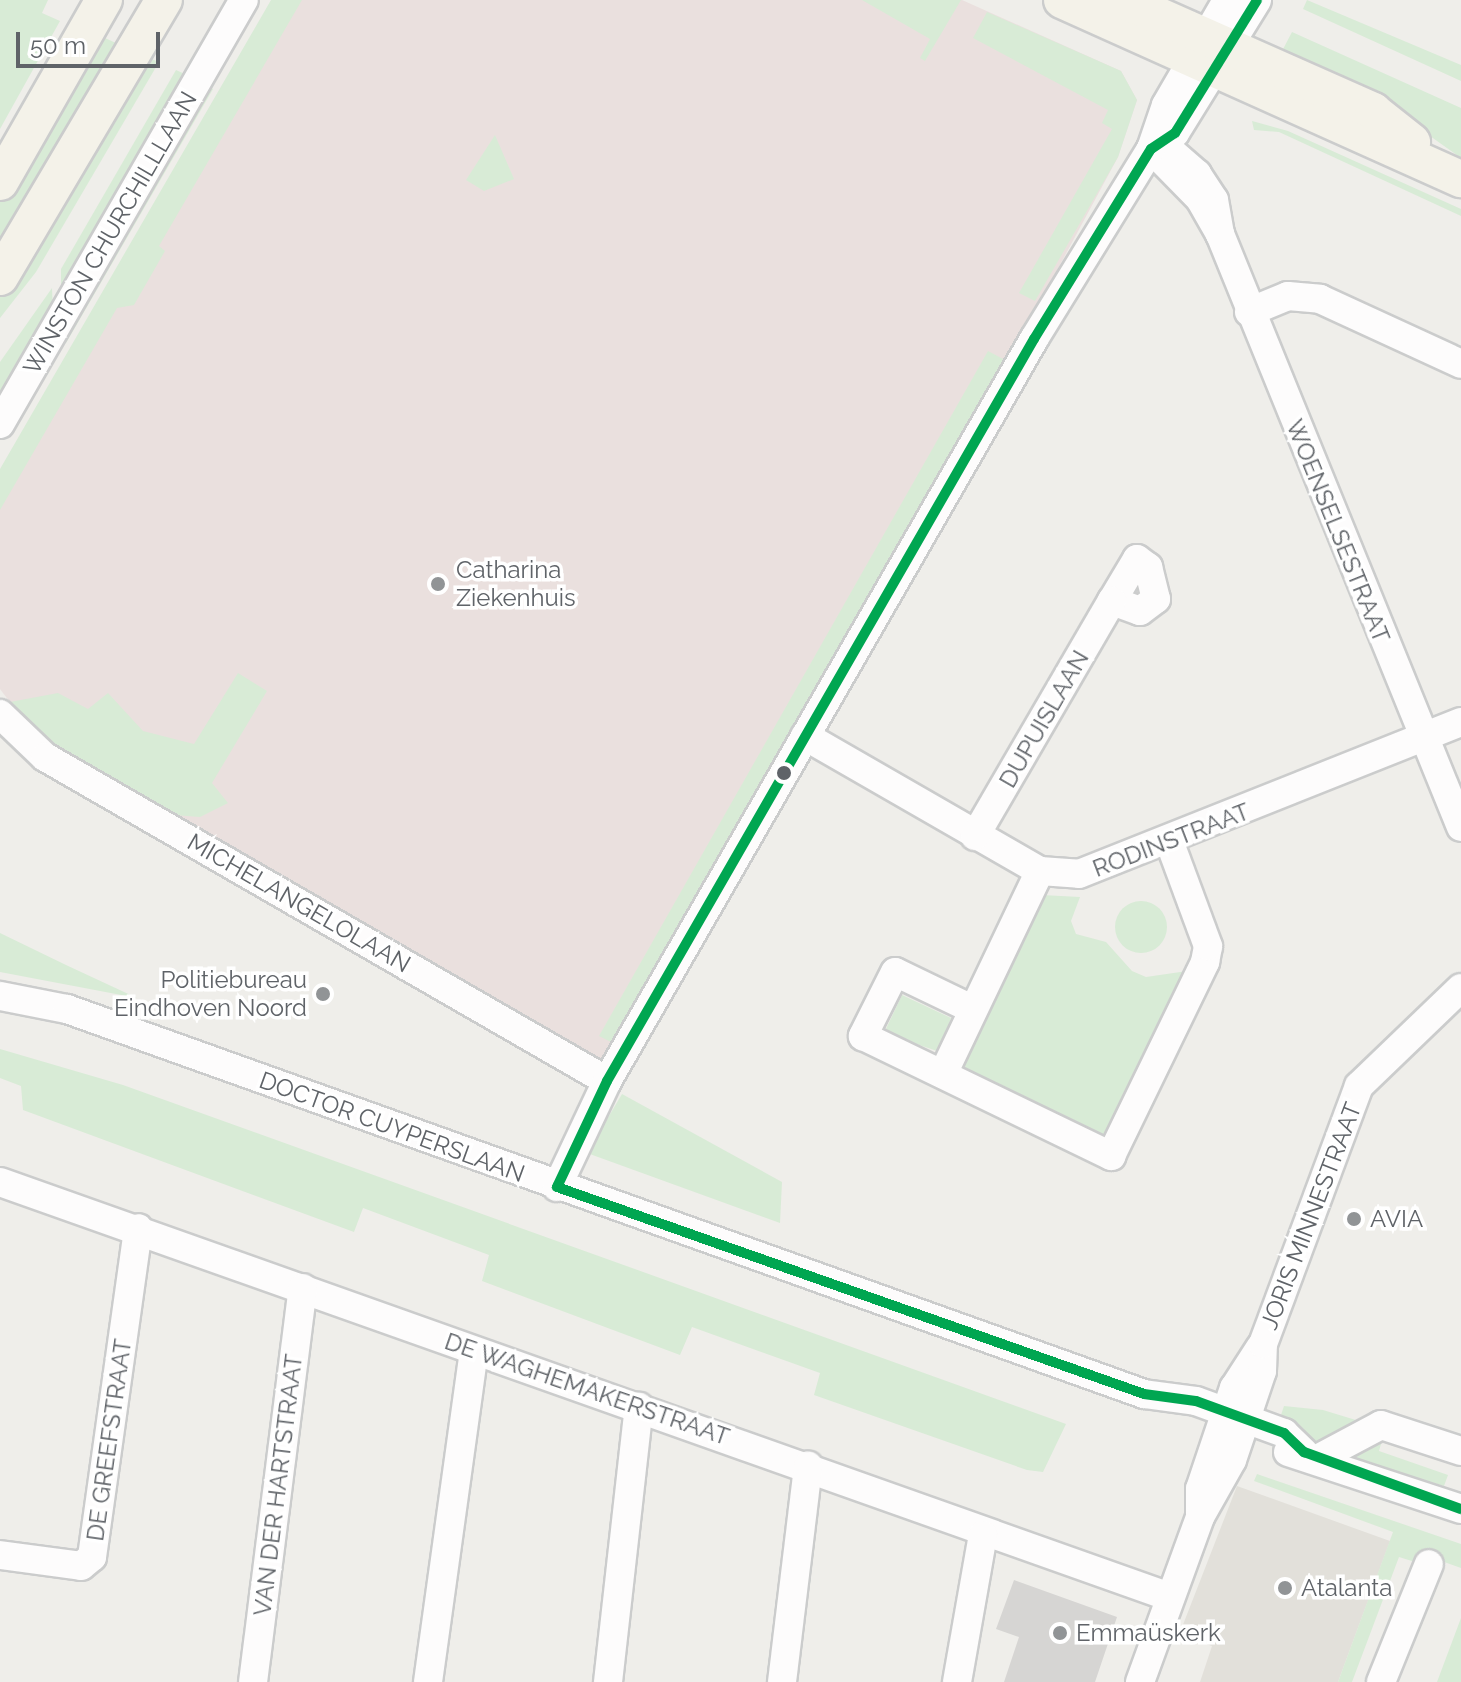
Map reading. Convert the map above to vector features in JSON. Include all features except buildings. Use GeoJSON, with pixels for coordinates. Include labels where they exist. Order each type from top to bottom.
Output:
{"type":"FeatureCollection","features":[{"type":"Feature","properties":{"kind":"main road"},"geometry":{"type":"LineString","coordinates":[[0,182],[104,0]]}},
{"type":"Feature","properties":{"kind":"main road"},"geometry":{"type":"LineString","coordinates":[[0,277],[164,0]]}},
{"type":"Feature","properties":{"kind":"main road"},"geometry":{"type":"LineString","coordinates":[[1062,0],[1212,51]]}},
{"type":"Feature","properties":{"kind":"main road"},"geometry":{"type":"LineString","coordinates":[[1123,0],[1212,51],[1459,178]]}},
{"type":"Feature","properties":{"kind":"street","name":"WINSTON CHURCHILLLAAN"},"geometry":{"type":"LineString","coordinates":[[0,424],[244,0]]}},
{"type":"Feature","properties":{"kind":"street"},"geometry":{"type":"LineString","coordinates":[[1212,51],[1227,0]]}},
{"type":"Feature","properties":{"kind":"street"},"geometry":{"type":"LineString","coordinates":[[557,1187],[607,1081],[805,736],[1151,149],[1212,51],[1257,0]]}},
{"type":"Feature","properties":{"kind":"street","name":"WOENSELSESTRAAT"},"geometry":{"type":"LineString","coordinates":[[1151,149],[1200,199],[1220,234],[1249,312],[1461,827]]}},
{"type":"Feature","properties":{"kind":"street"},"geometry":{"type":"LineString","coordinates":[[1249,312],[1288,296],[1320,299],[1461,364]]}},
{"type":"Feature","properties":{"kind":"street","name":"DUPUISLAAN"},"geometry":{"type":"LineString","coordinates":[[975,836],[1112,601]]}},
{"type":"Feature","properties":{"kind":"street","name":"MICHELANGELOLAAN"},"geometry":{"type":"LineString","coordinates":[[0,714],[45,757],[607,1081]]}},
{"type":"Feature","properties":{"kind":"street","name":"RODINSTRAAT"},"geometry":{"type":"LineString","coordinates":[[1040,871],[1105,869],[1461,722]]}},
{"type":"Feature","properties":{"kind":"street"},"geometry":{"type":"LineString","coordinates":[[805,736],[1040,871],[943,1074]]}},
{"type":"Feature","properties":{"kind":"street"},"geometry":{"type":"LineString","coordinates":[[972,1009],[895,972],[863,1036],[1111,1156],[1205,962],[1208,946],[1170,843]]}},
{"type":"Feature","properties":{"kind":"street","name":"JORIS MINNESTRAAT"},"geometry":{"type":"LineString","coordinates":[[1140,1682],[1200,1517],[1200,1489],[1233,1424],[1359,1086],[1461,988]]}},
{"type":"Feature","properties":{"kind":"street","name":"DOCTOR CUYPERSLAAN"},"geometry":{"type":"LineString","coordinates":[[0,996],[67,1009],[557,1187],[1233,1424],[1461,1509]]}},
{"type":"Feature","properties":{"kind":"street","name":"DE WAGHEMAKERSTRAAT"},"geometry":{"type":"LineString","coordinates":[[2,1177],[474,1351],[808,1466],[983,1535],[1170,1597]]}},
{"type":"Feature","properties":{"kind":"street","name":"DE GREEFSTRAAT"},"geometry":{"type":"LineString","coordinates":[[0,1555],[81,1566],[92,1557],[138,1228]]}},
{"type":"Feature","properties":{"kind":"street","name":"VAN DER HARTSTRAAT"},"geometry":{"type":"LineString","coordinates":[[253,1682],[303,1288]]}},
{"type":"Feature","properties":{"kind":"street"},"geometry":{"type":"LineString","coordinates":[[428,1682],[474,1351]]}},
{"type":"Feature","properties":{"kind":"street"},"geometry":{"type":"LineString","coordinates":[[608,1682],[639,1407]]}},
{"type":"Feature","properties":{"kind":"street"},"geometry":{"type":"LineString","coordinates":[[1312,1455],[1381,1425],[1461,1451]]}},
{"type":"Feature","properties":{"kind":"street"},"geometry":{"type":"LineString","coordinates":[[782,1682],[808,1466]]}},
{"type":"Feature","properties":{"kind":"street"},"geometry":{"type":"LineString","coordinates":[[957,1682],[983,1535]]}},
{"type":"Feature","properties":{"kind":"street"},"geometry":{"type":"LineString","coordinates":[[1381,1682],[1429,1564]]}},
{"type":"Feature","properties":{"kind":"shaded area","name":"Catharina Ziekenhuis"},"geometry":{"type":"Polygon","coordinates":[[[275,0],[962,0],[1121,71],[1137,100],[1118,157],[1055,274],[601,1061],[31,730],[0,689],[0,479],[275,0]]]}},
{"type":"Feature","properties":{"kind":"shaded area","name":"Atalanta"},"geometry":{"type":"Polygon","coordinates":[[[1237,1486],[1390,1541],[1338,1682],[1200,1682],[1212,1646],[1179,1635],[1237,1486]]]}},
{"type":"Feature","properties":{"kind":"green space"},"geometry":{"type":"Polygon","coordinates":[[[0,0],[48,0],[42,13],[60,21],[0,129],[0,0]]]}},
{"type":"Feature","properties":{"kind":"green space"},"geometry":{"type":"Polygon","coordinates":[[[271,0],[302,0],[159,246],[165,251],[134,305],[117,308],[0,510],[0,469],[271,0]]]}},
{"type":"Feature","properties":{"kind":"green space"},"geometry":{"type":"Polygon","coordinates":[[[862,0],[961,0],[925,61],[920,58],[930,39],[862,0]]]}},
{"type":"Feature","properties":{"kind":"green space"},"geometry":{"type":"Polygon","coordinates":[[[1307,0],[1461,65],[1461,81],[1303,9],[1307,0]]]}},
{"type":"Feature","properties":{"kind":"green space"},"geometry":{"type":"Polygon","coordinates":[[[987,12],[1121,71],[1137,100],[1118,157],[1035,301],[1019,293],[1112,129],[1102,123],[1108,110],[973,38],[987,12]]]}},
{"type":"Feature","properties":{"kind":"green space"},"geometry":{"type":"Polygon","coordinates":[[[92,32],[118,44],[0,249],[0,191],[92,32]]]}},
{"type":"Feature","properties":{"kind":"green space"},"geometry":{"type":"Polygon","coordinates":[[[1292,32],[1461,108],[1461,158],[1368,92],[1281,53],[1292,32]]]}},
{"type":"Feature","properties":{"kind":"green space"},"geometry":{"type":"Polygon","coordinates":[[[144,56],[159,62],[36,272],[0,318],[0,294],[144,56]]]}},
{"type":"Feature","properties":{"kind":"green space"},"geometry":{"type":"Polygon","coordinates":[[[176,70],[189,76],[61,291],[61,269],[176,70]]]}},
{"type":"Feature","properties":{"kind":"green space"},"geometry":{"type":"Polygon","coordinates":[[[205,85],[213,89],[66,343],[61,340],[205,85]]]}},
{"type":"Feature","properties":{"kind":"green space"},"geometry":{"type":"Polygon","coordinates":[[[1252,121],[1288,131],[1461,209],[1461,216],[1279,132],[1254,130],[1252,121]]]}},
{"type":"Feature","properties":{"kind":"green space"},"geometry":{"type":"Polygon","coordinates":[[[495,135],[514,179],[484,191],[466,180],[495,135]]]}},
{"type":"Feature","properties":{"kind":"green space"},"geometry":{"type":"Polygon","coordinates":[[[52,288],[53,313],[0,406],[0,362],[52,288]]]}},
{"type":"Feature","properties":{"kind":"green space"},"geometry":{"type":"Polygon","coordinates":[[[988,351],[1005,360],[611,1042],[599,1036],[988,351]]]}},
{"type":"Feature","properties":{"kind":"green space"},"geometry":{"type":"Polygon","coordinates":[[[238,673],[267,691],[212,783],[228,803],[200,817],[174,815],[31,730],[10,702],[58,693],[88,709],[108,693],[143,731],[194,744],[238,673]]]}},
{"type":"Feature","properties":{"kind":"green space"},"geometry":{"type":"Polygon","coordinates":[[[1042,895],[1080,897],[1071,921],[1076,934],[1106,942],[1132,971],[1146,977],[1194,970],[1108,1145],[958,1070],[1042,895]]]}},
{"type":"Feature","properties":{"kind":"green space"},"geometry":{"type":"Polygon","coordinates":[[[1141,901],[1160,908],[1167,927],[1160,946],[1141,953],[1122,946],[1115,927],[1122,908],[1141,901]]]}},
{"type":"Feature","properties":{"kind":"green space"},"geometry":{"type":"Polygon","coordinates":[[[0,933],[66,965],[137,998],[0,972],[0,933]]]}},
{"type":"Feature","properties":{"kind":"green space"},"geometry":{"type":"Polygon","coordinates":[[[902,995],[951,1018],[940,1052],[884,1033],[902,995]]]}},
{"type":"Feature","properties":{"kind":"green space"},"geometry":{"type":"Polygon","coordinates":[[[0,1049],[123,1085],[1066,1424],[1043,1472],[1027,1470],[814,1395],[820,1373],[692,1327],[680,1355],[482,1281],[489,1255],[363,1208],[354,1232],[23,1110],[21,1086],[0,1078],[0,1049]]]}},
{"type":"Feature","properties":{"kind":"green space"},"geometry":{"type":"Polygon","coordinates":[[[622,1094],[782,1182],[780,1223],[587,1153],[622,1094]]]}},
{"type":"Feature","properties":{"kind":"green space"},"geometry":{"type":"Polygon","coordinates":[[[1284,1406],[1323,1410],[1359,1421],[1323,1444],[1278,1424],[1284,1406]]]}},
{"type":"Feature","properties":{"kind":"green space"},"geometry":{"type":"Polygon","coordinates":[[[1383,1437],[1379,1451],[1448,1475],[1444,1486],[1340,1455],[1383,1437]]]}},
{"type":"Feature","properties":{"kind":"green space"},"geometry":{"type":"Polygon","coordinates":[[[1257,1474],[1461,1544],[1461,1568],[1419,1553],[1415,1562],[1399,1557],[1352,1682],[1338,1682],[1393,1532],[1254,1481],[1257,1474]]]}},
{"type":"Feature","properties":{"kind":"green space"},"geometry":{"type":"Polygon","coordinates":[[[1461,1618],[1461,1682],[1437,1682],[1461,1618]]]}},
{"type":"Feature","properties":{"kind":"transit line"},"geometry":{"type":"LineString","coordinates":[[557,1187],[607,1081],[1034,339],[1151,149],[1175,133],[1257,0]]}},
{"type":"Feature","properties":{"kind":"transit line"},"geometry":{"type":"LineString","coordinates":[[557,1187],[1144,1394],[1196,1401],[1284,1433],[1304,1452],[1461,1509]]}},
{"type":"Feature","properties":{"kind":"place","name":"Catharina Ziekenhuis"},"geometry":{"type":"Point","coordinates":[438,584]}},
{"type":"Feature","properties":{"kind":"place","name":"Politiebureau Eindhoven Noord"},"geometry":{"type":"Point","coordinates":[323,994]}},
{"type":"Feature","properties":{"kind":"place","name":"AVIA"},"geometry":{"type":"Point","coordinates":[1354,1219]}},
{"type":"Feature","properties":{"kind":"place","name":"Atalanta"},"geometry":{"type":"Point","coordinates":[1285,1588]}},
{"type":"Feature","properties":{"kind":"place","name":"Emmaüskerk"},"geometry":{"type":"Point","coordinates":[1060,1633]}}]}
